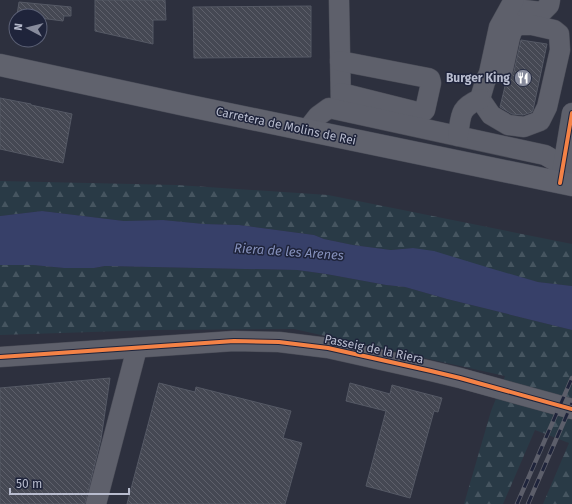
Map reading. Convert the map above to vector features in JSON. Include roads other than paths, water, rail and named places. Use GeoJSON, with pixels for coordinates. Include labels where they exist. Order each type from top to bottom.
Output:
{"type":"FeatureCollection","features":[{"type":"Feature","properties":{"kind":"main road","name":"Carretera de Molins de Rei"},"geometry":{"type":"LineString","coordinates":[[0,65],[307,130],[567,177]]}},
{"type":"Feature","properties":{"kind":"street"},"geometry":{"type":"LineString","coordinates":[[339,0],[341,102]]}},
{"type":"Feature","properties":{"kind":"street"},"geometry":{"type":"LineString","coordinates":[[458,136],[462,113],[470,104],[480,99],[489,73],[499,27],[510,8],[542,12],[549,6],[550,0]]}},
{"type":"Feature","properties":{"kind":"street"},"geometry":{"type":"LineString","coordinates":[[480,99],[491,115],[508,125],[524,127],[540,121],[547,107],[557,64],[560,50],[559,34],[554,30],[532,25],[520,25],[513,28],[503,69],[499,73],[489,73]]}},
{"type":"Feature","properties":{"kind":"street"},"geometry":{"type":"LineString","coordinates":[[307,130],[318,116],[341,102],[417,112],[423,112],[425,110],[431,83],[430,79],[340,61]]}},
{"type":"Feature","properties":{"kind":"street"},"geometry":{"type":"LineString","coordinates":[[341,102],[458,136],[545,155],[556,162],[567,177]]}},
{"type":"Feature","properties":{"kind":"street"},"geometry":{"type":"LineString","coordinates":[[567,177],[572,114]]}},
{"type":"Feature","properties":{"kind":"street","name":"Passeig de la Riera"},"geometry":{"type":"LineString","coordinates":[[0,357],[234,341],[279,342],[328,348],[431,371],[572,409]]}},
{"type":"Feature","properties":{"kind":"street"},"geometry":{"type":"LineString","coordinates":[[96,504],[137,348]]}},
{"type":"Feature","properties":{"kind":"water","name":"Riera de les Arenes"},"geometry":{"type":"Polygon","coordinates":[[[42,211],[124,221],[163,220],[204,224],[239,225],[314,235],[324,239],[353,245],[391,250],[413,248],[434,251],[538,282],[572,286],[572,330],[405,287],[297,270],[105,266],[94,268],[64,268],[33,265],[0,265],[0,216],[42,211]]]}},
{"type":"Feature","properties":{"kind":"railway"},"geometry":{"type":"LineString","coordinates":[[517,504],[572,378]]}},
{"type":"Feature","properties":{"kind":"railway"},"geometry":{"type":"LineString","coordinates":[[528,504],[572,403]]}},
{"type":"Feature","properties":{"kind":"place","name":"Burger King"},"geometry":{"type":"Point","coordinates":[523,78]}}]}
